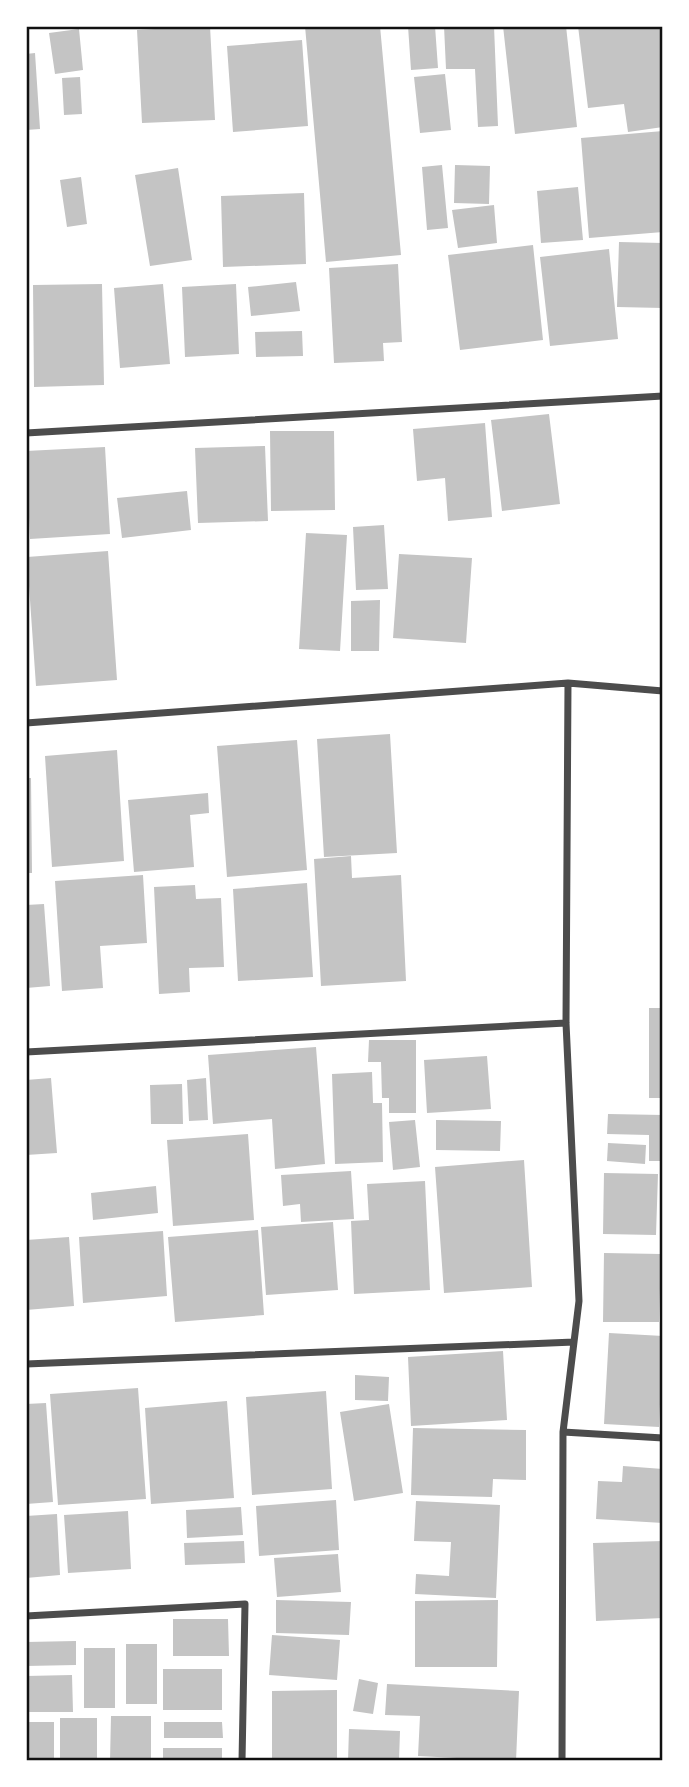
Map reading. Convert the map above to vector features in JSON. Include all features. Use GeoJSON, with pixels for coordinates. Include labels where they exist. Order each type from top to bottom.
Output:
{"type":"FeatureCollection","features":[{"type":"Feature","properties":{"kind":"street"},"geometry":{"type":"LineString","coordinates":[[26,433],[663,396]]}},
{"type":"Feature","properties":{"kind":"street"},"geometry":{"type":"LineString","coordinates":[[562,1761],[563,1432],[579,1301],[566,1023],[568,683]]}},
{"type":"Feature","properties":{"kind":"street"},"geometry":{"type":"LineString","coordinates":[[26,723],[568,683],[663,691]]}},
{"type":"Feature","properties":{"kind":"street"},"geometry":{"type":"LineString","coordinates":[[26,1052],[566,1023]]}},
{"type":"Feature","properties":{"kind":"street"},"geometry":{"type":"LineString","coordinates":[[26,1363],[574,1342]]}},
{"type":"Feature","properties":{"kind":"street"},"geometry":{"type":"LineString","coordinates":[[563,1432],[663,1438]]}},
{"type":"Feature","properties":{"kind":"street"},"geometry":{"type":"LineString","coordinates":[[26,1616],[245,1604],[242,1761]]}},
{"type":"Feature","properties":{"kind":"building"},"geometry":{"type":"Polygon","coordinates":[[[210,26],[215,120],[142,123],[137,30],[210,26]]]}},
{"type":"Feature","properties":{"kind":"building"},"geometry":{"type":"Polygon","coordinates":[[[305,26],[380,26],[401,255],[326,262],[305,26]]]}},
{"type":"Feature","properties":{"kind":"building"},"geometry":{"type":"Polygon","coordinates":[[[408,26],[435,26],[438,68],[411,70],[408,26]]]}},
{"type":"Feature","properties":{"kind":"building"},"geometry":{"type":"Polygon","coordinates":[[[444,26],[494,26],[498,126],[478,127],[475,69],[446,69],[444,26]]]}},
{"type":"Feature","properties":{"kind":"building"},"geometry":{"type":"Polygon","coordinates":[[[503,26],[566,26],[577,127],[515,134],[503,26]]]}},
{"type":"Feature","properties":{"kind":"building"},"geometry":{"type":"Polygon","coordinates":[[[578,26],[663,26],[663,127],[628,132],[624,104],[588,108],[578,26]]]}},
{"type":"Feature","properties":{"kind":"building"},"geometry":{"type":"Polygon","coordinates":[[[79,29],[83,70],[55,74],[49,33],[79,29]]]}},
{"type":"Feature","properties":{"kind":"building"},"geometry":{"type":"Polygon","coordinates":[[[302,40],[308,126],[233,132],[227,46],[302,40]]]}},
{"type":"Feature","properties":{"kind":"building"},"geometry":{"type":"Polygon","coordinates":[[[35,53],[40,129],[26,130],[26,54],[35,53]]]}},
{"type":"Feature","properties":{"kind":"building"},"geometry":{"type":"Polygon","coordinates":[[[445,74],[451,130],[420,133],[414,77],[445,74]]]}},
{"type":"Feature","properties":{"kind":"building"},"geometry":{"type":"Polygon","coordinates":[[[80,77],[82,114],[64,115],[62,78],[80,77]]]}},
{"type":"Feature","properties":{"kind":"building"},"geometry":{"type":"Polygon","coordinates":[[[663,131],[663,232],[589,238],[581,138],[663,131]]]}},
{"type":"Feature","properties":{"kind":"building"},"geometry":{"type":"Polygon","coordinates":[[[442,165],[448,228],[427,230],[422,167],[442,165]]]}},
{"type":"Feature","properties":{"kind":"building"},"geometry":{"type":"Polygon","coordinates":[[[455,165],[490,166],[489,204],[454,203],[455,165]]]}},
{"type":"Feature","properties":{"kind":"building"},"geometry":{"type":"Polygon","coordinates":[[[178,168],[192,260],[150,266],[135,175],[178,168]]]}},
{"type":"Feature","properties":{"kind":"building"},"geometry":{"type":"Polygon","coordinates":[[[81,177],[87,224],[67,227],[60,180],[81,177]]]}},
{"type":"Feature","properties":{"kind":"building"},"geometry":{"type":"Polygon","coordinates":[[[578,187],[583,240],[541,243],[537,191],[578,187]]]}},
{"type":"Feature","properties":{"kind":"building"},"geometry":{"type":"Polygon","coordinates":[[[304,193],[306,264],[223,267],[221,196],[304,193]]]}},
{"type":"Feature","properties":{"kind":"building"},"geometry":{"type":"Polygon","coordinates":[[[494,205],[497,243],[458,248],[452,210],[494,205]]]}},
{"type":"Feature","properties":{"kind":"building"},"geometry":{"type":"Polygon","coordinates":[[[619,242],[663,243],[663,308],[617,307],[619,242]]]}},
{"type":"Feature","properties":{"kind":"building"},"geometry":{"type":"Polygon","coordinates":[[[533,245],[543,340],[460,350],[448,255],[533,245]]]}},
{"type":"Feature","properties":{"kind":"building"},"geometry":{"type":"Polygon","coordinates":[[[609,249],[618,339],[550,346],[540,257],[609,249]]]}},
{"type":"Feature","properties":{"kind":"building"},"geometry":{"type":"Polygon","coordinates":[[[398,264],[402,342],[383,343],[384,361],[334,363],[329,268],[398,264]]]}},
{"type":"Feature","properties":{"kind":"building"},"geometry":{"type":"Polygon","coordinates":[[[296,282],[300,311],[251,316],[248,287],[296,282]]]}},
{"type":"Feature","properties":{"kind":"building"},"geometry":{"type":"Polygon","coordinates":[[[102,284],[104,385],[34,387],[33,285],[102,284]]]}},
{"type":"Feature","properties":{"kind":"building"},"geometry":{"type":"Polygon","coordinates":[[[163,284],[170,364],[120,368],[114,288],[163,284]]]}},
{"type":"Feature","properties":{"kind":"building"},"geometry":{"type":"Polygon","coordinates":[[[236,284],[239,354],[185,357],[182,287],[236,284]]]}},
{"type":"Feature","properties":{"kind":"building"},"geometry":{"type":"Polygon","coordinates":[[[302,331],[303,356],[256,357],[255,332],[302,331]]]}},
{"type":"Feature","properties":{"kind":"building"},"geometry":{"type":"Polygon","coordinates":[[[549,414],[560,504],[502,511],[491,420],[549,414]]]}},
{"type":"Feature","properties":{"kind":"building"},"geometry":{"type":"Polygon","coordinates":[[[485,423],[492,517],[448,521],[445,478],[417,481],[413,429],[485,423]]]}},
{"type":"Feature","properties":{"kind":"building"},"geometry":{"type":"Polygon","coordinates":[[[270,431],[334,431],[335,510],[271,511],[270,431]]]}},
{"type":"Feature","properties":{"kind":"building"},"geometry":{"type":"Polygon","coordinates":[[[265,446],[268,521],[198,523],[195,448],[265,446]]]}},
{"type":"Feature","properties":{"kind":"building"},"geometry":{"type":"Polygon","coordinates":[[[105,447],[110,534],[30,539],[26,451],[105,447]]]}},
{"type":"Feature","properties":{"kind":"building"},"geometry":{"type":"Polygon","coordinates":[[[187,491],[191,530],[122,538],[117,498],[187,491]]]}},
{"type":"Feature","properties":{"kind":"building"},"geometry":{"type":"Polygon","coordinates":[[[384,525],[388,589],[356,590],[353,527],[384,525]]]}},
{"type":"Feature","properties":{"kind":"building"},"geometry":{"type":"Polygon","coordinates":[[[306,533],[347,535],[340,651],[299,649],[306,533]]]}},
{"type":"Feature","properties":{"kind":"building"},"geometry":{"type":"Polygon","coordinates":[[[108,551],[117,680],[36,686],[27,557],[108,551]]]}},
{"type":"Feature","properties":{"kind":"building"},"geometry":{"type":"Polygon","coordinates":[[[399,554],[472,558],[466,643],[393,638],[399,554]]]}},
{"type":"Feature","properties":{"kind":"building"},"geometry":{"type":"Polygon","coordinates":[[[380,600],[379,651],[351,651],[351,601],[380,600]]]}},
{"type":"Feature","properties":{"kind":"building"},"geometry":{"type":"Polygon","coordinates":[[[390,734],[397,853],[324,857],[317,739],[390,734]]]}},
{"type":"Feature","properties":{"kind":"building"},"geometry":{"type":"Polygon","coordinates":[[[297,740],[307,870],[227,877],[217,746],[297,740]]]}},
{"type":"Feature","properties":{"kind":"building"},"geometry":{"type":"Polygon","coordinates":[[[117,750],[124,861],[52,867],[45,756],[117,750]]]}},
{"type":"Feature","properties":{"kind":"building"},"geometry":{"type":"Polygon","coordinates":[[[26,778],[31,778],[32,873],[26,873],[26,778]]]}},
{"type":"Feature","properties":{"kind":"building"},"geometry":{"type":"Polygon","coordinates":[[[208,793],[209,813],[190,815],[194,867],[134,872],[128,800],[208,793]]]}},
{"type":"Feature","properties":{"kind":"building"},"geometry":{"type":"Polygon","coordinates":[[[351,856],[352,878],[401,875],[406,981],[321,986],[314,859],[351,856]]]}},
{"type":"Feature","properties":{"kind":"building"},"geometry":{"type":"Polygon","coordinates":[[[143,875],[147,943],[100,946],[103,988],[62,991],[55,881],[143,875]]]}},
{"type":"Feature","properties":{"kind":"building"},"geometry":{"type":"Polygon","coordinates":[[[307,883],[313,977],[238,981],[233,889],[307,883]]]}},
{"type":"Feature","properties":{"kind":"building"},"geometry":{"type":"Polygon","coordinates":[[[195,885],[196,899],[221,898],[224,967],[189,968],[190,992],[159,994],[154,887],[195,885]]]}},
{"type":"Feature","properties":{"kind":"building"},"geometry":{"type":"Polygon","coordinates":[[[44,904],[50,986],[26,988],[26,905],[44,904]]]}},
{"type":"Feature","properties":{"kind":"building"},"geometry":{"type":"Polygon","coordinates":[[[649,1008],[663,1008],[663,1098],[649,1098],[649,1008]]]}},
{"type":"Feature","properties":{"kind":"building"},"geometry":{"type":"Polygon","coordinates":[[[369,1040],[416,1040],[416,1113],[389,1113],[389,1098],[382,1098],[381,1062],[368,1062],[369,1040]]]}},
{"type":"Feature","properties":{"kind":"building"},"geometry":{"type":"Polygon","coordinates":[[[316,1047],[325,1164],[275,1169],[272,1119],[213,1124],[208,1055],[316,1047]]]}},
{"type":"Feature","properties":{"kind":"building"},"geometry":{"type":"Polygon","coordinates":[[[487,1056],[491,1109],[427,1113],[424,1060],[487,1056]]]}},
{"type":"Feature","properties":{"kind":"building"},"geometry":{"type":"Polygon","coordinates":[[[372,1072],[373,1103],[382,1103],[383,1162],[335,1164],[332,1074],[372,1072]]]}},
{"type":"Feature","properties":{"kind":"building"},"geometry":{"type":"Polygon","coordinates":[[[51,1078],[57,1153],[26,1155],[26,1080],[51,1078]]]}},
{"type":"Feature","properties":{"kind":"building"},"geometry":{"type":"Polygon","coordinates":[[[206,1078],[208,1120],[189,1121],[187,1080],[206,1078]]]}},
{"type":"Feature","properties":{"kind":"building"},"geometry":{"type":"Polygon","coordinates":[[[182,1084],[183,1124],[151,1124],[150,1085],[182,1084]]]}},
{"type":"Feature","properties":{"kind":"building"},"geometry":{"type":"Polygon","coordinates":[[[608,1114],[663,1115],[663,1161],[649,1161],[649,1135],[607,1134],[608,1114]]]}},
{"type":"Feature","properties":{"kind":"building"},"geometry":{"type":"Polygon","coordinates":[[[415,1120],[420,1167],[393,1170],[389,1122],[415,1120]]]}},
{"type":"Feature","properties":{"kind":"building"},"geometry":{"type":"Polygon","coordinates":[[[436,1120],[501,1121],[500,1151],[436,1150],[436,1120]]]}},
{"type":"Feature","properties":{"kind":"building"},"geometry":{"type":"Polygon","coordinates":[[[248,1134],[254,1220],[173,1226],[167,1140],[248,1134]]]}},
{"type":"Feature","properties":{"kind":"building"},"geometry":{"type":"Polygon","coordinates":[[[608,1143],[646,1145],[645,1164],[607,1161],[608,1143]]]}},
{"type":"Feature","properties":{"kind":"building"},"geometry":{"type":"Polygon","coordinates":[[[524,1160],[532,1287],[444,1293],[435,1167],[524,1160]]]}},
{"type":"Feature","properties":{"kind":"building"},"geometry":{"type":"Polygon","coordinates":[[[351,1171],[354,1219],[301,1222],[300,1204],[283,1206],[281,1175],[351,1171]]]}},
{"type":"Feature","properties":{"kind":"building"},"geometry":{"type":"Polygon","coordinates":[[[604,1173],[658,1174],[656,1235],[603,1234],[604,1173]]]}},
{"type":"Feature","properties":{"kind":"building"},"geometry":{"type":"Polygon","coordinates":[[[425,1181],[430,1290],[354,1294],[351,1221],[369,1220],[367,1184],[425,1181]]]}},
{"type":"Feature","properties":{"kind":"building"},"geometry":{"type":"Polygon","coordinates":[[[156,1186],[158,1213],[93,1220],[91,1193],[156,1186]]]}},
{"type":"Feature","properties":{"kind":"building"},"geometry":{"type":"Polygon","coordinates":[[[333,1222],[338,1290],[266,1295],[261,1227],[333,1222]]]}},
{"type":"Feature","properties":{"kind":"building"},"geometry":{"type":"Polygon","coordinates":[[[258,1230],[264,1315],[175,1322],[168,1237],[258,1230]]]}},
{"type":"Feature","properties":{"kind":"building"},"geometry":{"type":"Polygon","coordinates":[[[163,1231],[167,1296],[83,1303],[79,1237],[163,1231]]]}},
{"type":"Feature","properties":{"kind":"building"},"geometry":{"type":"Polygon","coordinates":[[[69,1237],[74,1306],[26,1310],[26,1240],[69,1237]]]}},
{"type":"Feature","properties":{"kind":"building"},"geometry":{"type":"Polygon","coordinates":[[[604,1253],[661,1254],[659,1322],[603,1322],[604,1253]]]}},
{"type":"Feature","properties":{"kind":"building"},"geometry":{"type":"Polygon","coordinates":[[[609,1333],[663,1336],[659,1427],[604,1424],[609,1333]]]}},
{"type":"Feature","properties":{"kind":"building"},"geometry":{"type":"Polygon","coordinates":[[[503,1351],[507,1420],[411,1426],[408,1357],[503,1351]]]}},
{"type":"Feature","properties":{"kind":"building"},"geometry":{"type":"Polygon","coordinates":[[[355,1375],[389,1377],[388,1401],[355,1400],[355,1375]]]}},
{"type":"Feature","properties":{"kind":"building"},"geometry":{"type":"Polygon","coordinates":[[[138,1388],[146,1499],[58,1505],[50,1394],[138,1388]]]}},
{"type":"Feature","properties":{"kind":"building"},"geometry":{"type":"Polygon","coordinates":[[[326,1391],[332,1489],[252,1495],[246,1397],[326,1391]]]}},
{"type":"Feature","properties":{"kind":"building"},"geometry":{"type":"Polygon","coordinates":[[[227,1401],[234,1498],[151,1504],[145,1408],[227,1401]]]}},
{"type":"Feature","properties":{"kind":"building"},"geometry":{"type":"Polygon","coordinates":[[[46,1403],[53,1502],[26,1504],[26,1404],[46,1403]]]}},
{"type":"Feature","properties":{"kind":"building"},"geometry":{"type":"Polygon","coordinates":[[[389,1404],[403,1493],[354,1501],[340,1412],[389,1404]]]}},
{"type":"Feature","properties":{"kind":"building"},"geometry":{"type":"Polygon","coordinates":[[[413,1428],[526,1430],[526,1480],[493,1479],[492,1497],[411,1495],[413,1428]]]}},
{"type":"Feature","properties":{"kind":"building"},"geometry":{"type":"Polygon","coordinates":[[[623,1466],[663,1469],[663,1523],[596,1519],[598,1481],[622,1482],[623,1466]]]}},
{"type":"Feature","properties":{"kind":"building"},"geometry":{"type":"Polygon","coordinates":[[[336,1500],[339,1550],[259,1556],[256,1506],[336,1500]]]}},
{"type":"Feature","properties":{"kind":"building"},"geometry":{"type":"Polygon","coordinates":[[[416,1501],[500,1505],[496,1598],[415,1594],[416,1574],[449,1576],[451,1542],[414,1541],[416,1501]]]}},
{"type":"Feature","properties":{"kind":"building"},"geometry":{"type":"Polygon","coordinates":[[[241,1507],[243,1535],[187,1538],[186,1510],[241,1507]]]}},
{"type":"Feature","properties":{"kind":"building"},"geometry":{"type":"Polygon","coordinates":[[[128,1511],[131,1569],[68,1573],[64,1515],[128,1511]]]}},
{"type":"Feature","properties":{"kind":"building"},"geometry":{"type":"Polygon","coordinates":[[[57,1514],[60,1575],[26,1578],[26,1516],[57,1514]]]}},
{"type":"Feature","properties":{"kind":"building"},"geometry":{"type":"Polygon","coordinates":[[[244,1541],[245,1563],[185,1565],[184,1543],[244,1541]]]}},
{"type":"Feature","properties":{"kind":"building"},"geometry":{"type":"Polygon","coordinates":[[[663,1541],[663,1618],[596,1621],[593,1543],[663,1541]]]}},
{"type":"Feature","properties":{"kind":"building"},"geometry":{"type":"Polygon","coordinates":[[[338,1554],[341,1592],[277,1597],[274,1558],[338,1554]]]}},
{"type":"Feature","properties":{"kind":"building"},"geometry":{"type":"Polygon","coordinates":[[[276,1600],[351,1602],[349,1635],[276,1633],[276,1600]]]}},
{"type":"Feature","properties":{"kind":"building"},"geometry":{"type":"Polygon","coordinates":[[[498,1600],[497,1667],[415,1667],[415,1601],[498,1600]]]}},
{"type":"Feature","properties":{"kind":"building"},"geometry":{"type":"Polygon","coordinates":[[[173,1619],[228,1619],[229,1656],[173,1656],[173,1619]]]}},
{"type":"Feature","properties":{"kind":"building"},"geometry":{"type":"Polygon","coordinates":[[[272,1635],[340,1640],[337,1680],[269,1675],[272,1635]]]}},
{"type":"Feature","properties":{"kind":"building"},"geometry":{"type":"Polygon","coordinates":[[[76,1641],[76,1665],[26,1666],[26,1642],[76,1641]]]}},
{"type":"Feature","properties":{"kind":"building"},"geometry":{"type":"Polygon","coordinates":[[[126,1644],[157,1644],[157,1704],[126,1704],[126,1644]]]}},
{"type":"Feature","properties":{"kind":"building"},"geometry":{"type":"Polygon","coordinates":[[[84,1648],[115,1648],[115,1708],[84,1708],[84,1648]]]}},
{"type":"Feature","properties":{"kind":"building"},"geometry":{"type":"Polygon","coordinates":[[[163,1669],[222,1669],[222,1710],[163,1710],[163,1669]]]}},
{"type":"Feature","properties":{"kind":"building"},"geometry":{"type":"Polygon","coordinates":[[[72,1675],[73,1712],[26,1712],[26,1676],[72,1675]]]}},
{"type":"Feature","properties":{"kind":"building"},"geometry":{"type":"Polygon","coordinates":[[[359,1679],[378,1683],[373,1714],[353,1711],[359,1679]]]}},
{"type":"Feature","properties":{"kind":"building"},"geometry":{"type":"Polygon","coordinates":[[[387,1684],[519,1691],[516,1761],[418,1756],[420,1716],[385,1715],[387,1684]]]}},
{"type":"Feature","properties":{"kind":"building"},"geometry":{"type":"Polygon","coordinates":[[[337,1690],[337,1761],[272,1761],[272,1691],[337,1690]]]}},
{"type":"Feature","properties":{"kind":"building"},"geometry":{"type":"Polygon","coordinates":[[[111,1716],[151,1716],[151,1761],[110,1761],[111,1716]]]}},
{"type":"Feature","properties":{"kind":"building"},"geometry":{"type":"Polygon","coordinates":[[[60,1718],[97,1718],[97,1761],[60,1761],[60,1718]]]}},
{"type":"Feature","properties":{"kind":"building"},"geometry":{"type":"Polygon","coordinates":[[[26,1722],[54,1722],[54,1761],[26,1761],[26,1722]]]}},
{"type":"Feature","properties":{"kind":"building"},"geometry":{"type":"Polygon","coordinates":[[[164,1722],[222,1722],[223,1738],[164,1738],[164,1722]]]}},
{"type":"Feature","properties":{"kind":"building"},"geometry":{"type":"Polygon","coordinates":[[[349,1729],[400,1731],[399,1761],[348,1761],[349,1729]]]}},
{"type":"Feature","properties":{"kind":"building"},"geometry":{"type":"Polygon","coordinates":[[[163,1748],[222,1748],[222,1761],[163,1761],[163,1748]]]}}]}
